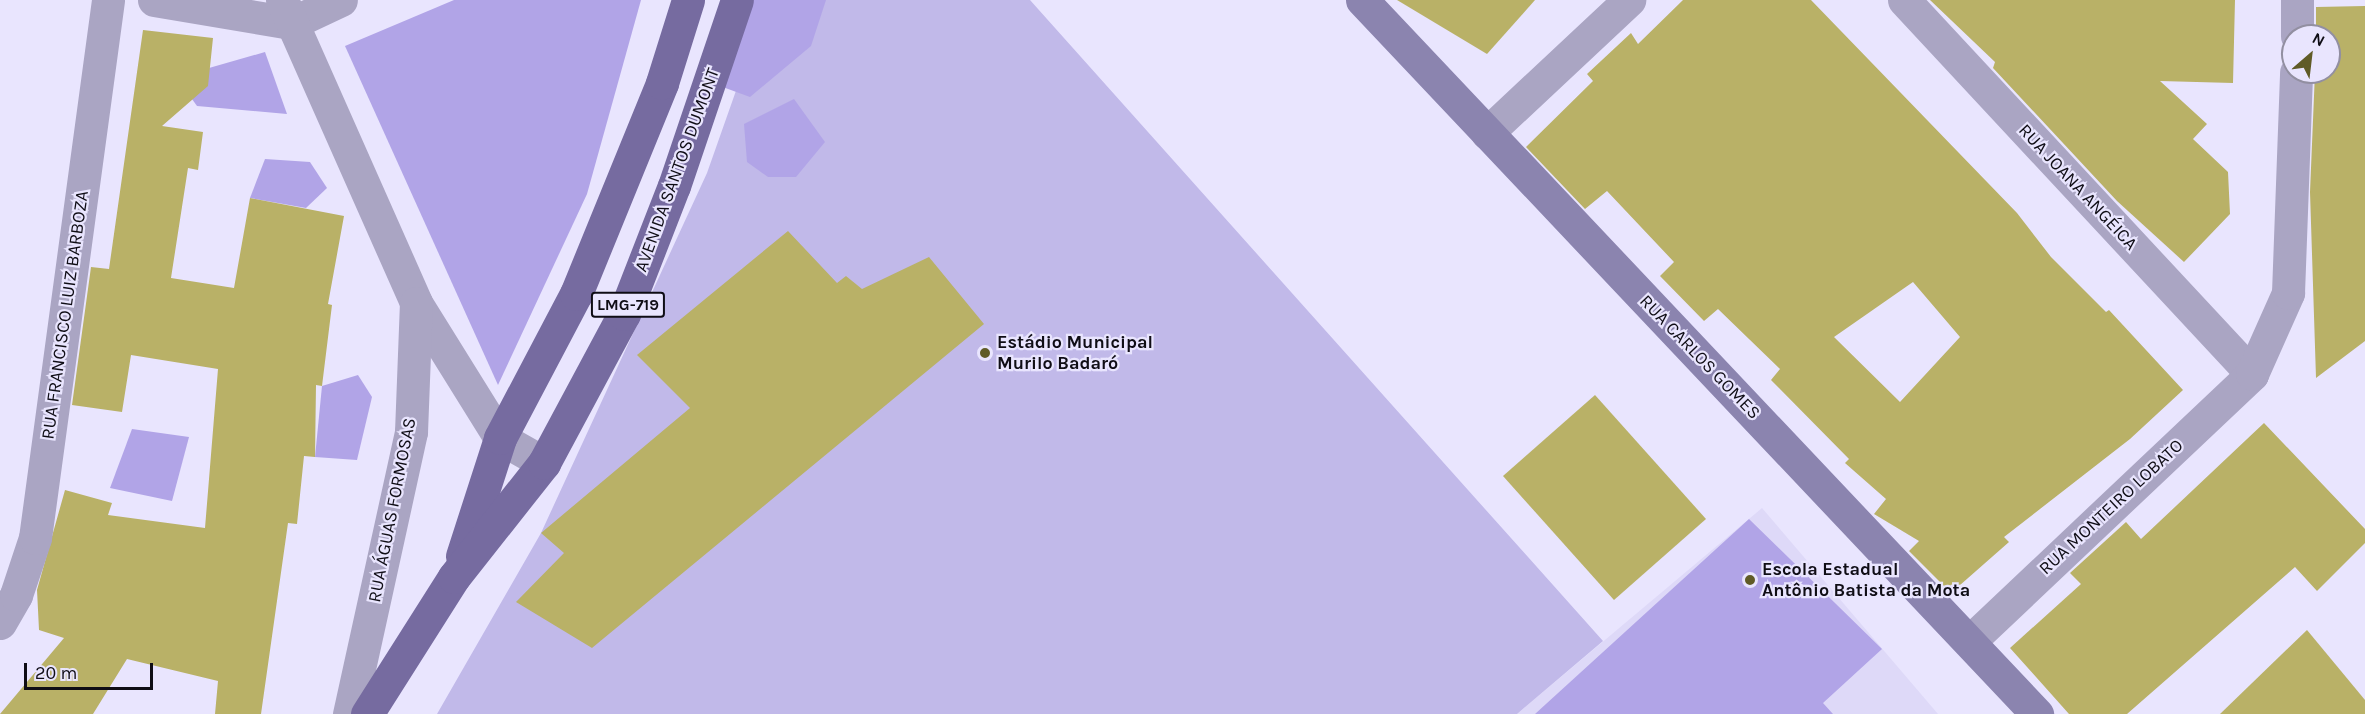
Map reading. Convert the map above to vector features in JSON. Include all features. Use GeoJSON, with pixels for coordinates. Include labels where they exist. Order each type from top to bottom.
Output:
{"type":"FeatureCollection","features":[{"type":"Feature","properties":{"kind":"main road","name":"AVENIDA SANTOS DUMONT"},"geometry":{"type":"LineString","coordinates":[[454,577],[501,438],[576,294],[662,83],[688,0]]}},
{"type":"Feature","properties":{"kind":"main road","name":"AVENIDA SANTOS DUMONT"},"geometry":{"type":"LineString","coordinates":[[367,714],[454,577],[544,463],[624,314],[737,0]]}},
{"type":"Feature","properties":{"kind":"main road","name":"RUA CARLOS GOMES"},"geometry":{"type":"LineString","coordinates":[[1362,0],[2037,714]]}},
{"type":"Feature","properties":{"kind":"main road"},"geometry":{"type":"LineString","coordinates":[[662,83],[703,99]]}},
{"type":"Feature","properties":{"kind":"street","name":"RUA FRANCISCO LUIZ BARBOZA"},"geometry":{"type":"LineString","coordinates":[[0,623],[16,596],[35,538],[108,0]]}},
{"type":"Feature","properties":{"kind":"street"},"geometry":{"type":"LineString","coordinates":[[154,0],[287,11],[341,0]]}},
{"type":"Feature","properties":{"kind":"street"},"geometry":{"type":"LineString","coordinates":[[1487,133],[1629,0]]}},
{"type":"Feature","properties":{"kind":"street","name":"RUA JOANA ANGÉICA"},"geometry":{"type":"LineString","coordinates":[[1904,0],[2252,374]]}},
{"type":"Feature","properties":{"kind":"street"},"geometry":{"type":"LineString","coordinates":[[2297,0],[2297,24]]}},
{"type":"Feature","properties":{"kind":"street","name":"RUA ÁGUAS FORMOSAS"},"geometry":{"type":"LineString","coordinates":[[287,11],[416,303],[501,438],[544,463]]}},
{"type":"Feature","properties":{"kind":"street"},"geometry":{"type":"LineString","coordinates":[[2252,374],[2288,293],[2296,84]]}},
{"type":"Feature","properties":{"kind":"street","name":"RUA ÁGUAS FORMOSAS"},"geometry":{"type":"LineString","coordinates":[[349,714],[411,432],[416,303]]}},
{"type":"Feature","properties":{"kind":"street","name":"RUA MONTEIRO LOBATO"},"geometry":{"type":"LineString","coordinates":[[1970,641],[2252,374]]}},
{"type":"Feature","properties":{"kind":"shaded area"},"geometry":{"type":"Polygon","coordinates":[[[454,0],[641,0],[587,194],[498,385],[345,46],[454,0]]]}},
{"type":"Feature","properties":{"kind":"shaded area"},"geometry":{"type":"Polygon","coordinates":[[[737,0],[826,0],[811,46],[750,97],[709,82],[737,0]]]}},
{"type":"Feature","properties":{"kind":"shaded area","name":"Estádio Municipal Murilo Badaró"},"geometry":{"type":"Polygon","coordinates":[[[768,0],[1030,0],[1603,641],[1517,714],[437,714],[541,533],[707,173],[768,0]]]}},
{"type":"Feature","properties":{"kind":"shaded area"},"geometry":{"type":"Polygon","coordinates":[[[265,52],[287,114],[197,106],[192,99],[209,68],[265,52]]]}},
{"type":"Feature","properties":{"kind":"shaded area"},"geometry":{"type":"Polygon","coordinates":[[[794,99],[825,142],[796,177],[768,177],[747,162],[744,124],[794,99]]]}},
{"type":"Feature","properties":{"kind":"shaded area"},"geometry":{"type":"Polygon","coordinates":[[[265,159],[310,162],[327,188],[306,208],[250,198],[265,159]]]}},
{"type":"Feature","properties":{"kind":"shaded area"},"geometry":{"type":"Polygon","coordinates":[[[358,375],[372,397],[357,460],[315,457],[322,386],[358,375]]]}},
{"type":"Feature","properties":{"kind":"shaded area"},"geometry":{"type":"Polygon","coordinates":[[[132,429],[189,437],[172,501],[110,488],[132,429]]]}},
{"type":"Feature","properties":{"kind":"shaded area","name":"Escola Estadual Antônio Batista da Mota"},"geometry":{"type":"Polygon","coordinates":[[[1762,508],[1938,714],[1517,714],[1762,508]]]}},
{"type":"Feature","properties":{"kind":"shaded area","name":"Escola Estadual Antônio Batista da Mota"},"geometry":{"type":"Polygon","coordinates":[[[1749,519],[1882,649],[1823,703],[1833,714],[1535,714],[1749,519]]]}},
{"type":"Feature","properties":{"kind":"building"},"geometry":{"type":"Polygon","coordinates":[[[1397,0],[1535,0],[1487,54],[1397,0]]]}},
{"type":"Feature","properties":{"kind":"building"},"geometry":{"type":"Polygon","coordinates":[[[1683,0],[1811,0],[2017,213],[2051,257],[2106,312],[2109,310],[2183,390],[2130,439],[2004,537],[2009,542],[1951,593],[1909,551],[1919,541],[1874,514],[1886,499],[1845,463],[1849,459],[1771,380],[1780,369],[1718,309],[1704,321],[1660,276],[1674,262],[1607,191],[1585,209],[1526,147],[1593,81],[1587,74],[1631,33],[1638,44],[1683,0]],[[1913,282],[1834,337],[1900,402],[1960,337],[1913,282]]]}},
{"type":"Feature","properties":{"kind":"building"},"geometry":{"type":"Polygon","coordinates":[[[1930,0],[2235,0],[2233,83],[2160,81],[2207,124],[2193,139],[2228,172],[2230,214],[2184,262],[2117,201],[1993,68],[1995,62],[1930,0]]]}},
{"type":"Feature","properties":{"kind":"building"},"geometry":{"type":"Polygon","coordinates":[[[2365,6],[2365,341],[2316,378],[2310,192],[2314,84],[2341,84],[2341,24],[2316,24],[2316,7],[2365,6]]]}},
{"type":"Feature","properties":{"kind":"building"},"geometry":{"type":"Polygon","coordinates":[[[143,30],[213,38],[208,86],[162,126],[203,132],[198,170],[188,168],[171,278],[234,288],[250,198],[344,216],[328,304],[332,305],[322,386],[316,385],[315,457],[304,456],[297,524],[288,523],[261,714],[215,714],[218,681],[127,659],[93,714],[0,714],[64,638],[39,630],[37,590],[65,490],[112,503],[108,515],[205,528],[218,369],[131,355],[122,412],[72,405],[91,267],[109,269],[143,30]]]}},
{"type":"Feature","properties":{"kind":"building"},"geometry":{"type":"Polygon","coordinates":[[[788,231],[837,283],[846,276],[862,289],[929,257],[984,324],[592,648],[516,602],[564,553],[541,533],[690,408],[637,355],[788,231]]]}},
{"type":"Feature","properties":{"kind":"building"},"geometry":{"type":"Polygon","coordinates":[[[1595,395],[1706,519],[1614,600],[1503,476],[1595,395]]]}},
{"type":"Feature","properties":{"kind":"building"},"geometry":{"type":"Polygon","coordinates":[[[2264,423],[2365,529],[2365,543],[2317,591],[2295,567],[2127,714],[2069,714],[2010,648],[2081,584],[2070,573],[2126,522],[2141,539],[2264,423]]]}},
{"type":"Feature","properties":{"kind":"building"},"geometry":{"type":"Polygon","coordinates":[[[2307,630],[2365,700],[2365,714],[2220,714],[2307,630]]]}},
{"type":"Feature","properties":{"kind":"place","name":"Estádio Municipal Murilo Badaró"},"geometry":{"type":"Point","coordinates":[985,353]}},
{"type":"Feature","properties":{"kind":"place","name":"Escola Estadual Antônio Batista da Mota"},"geometry":{"type":"Point","coordinates":[1750,580]}}]}
